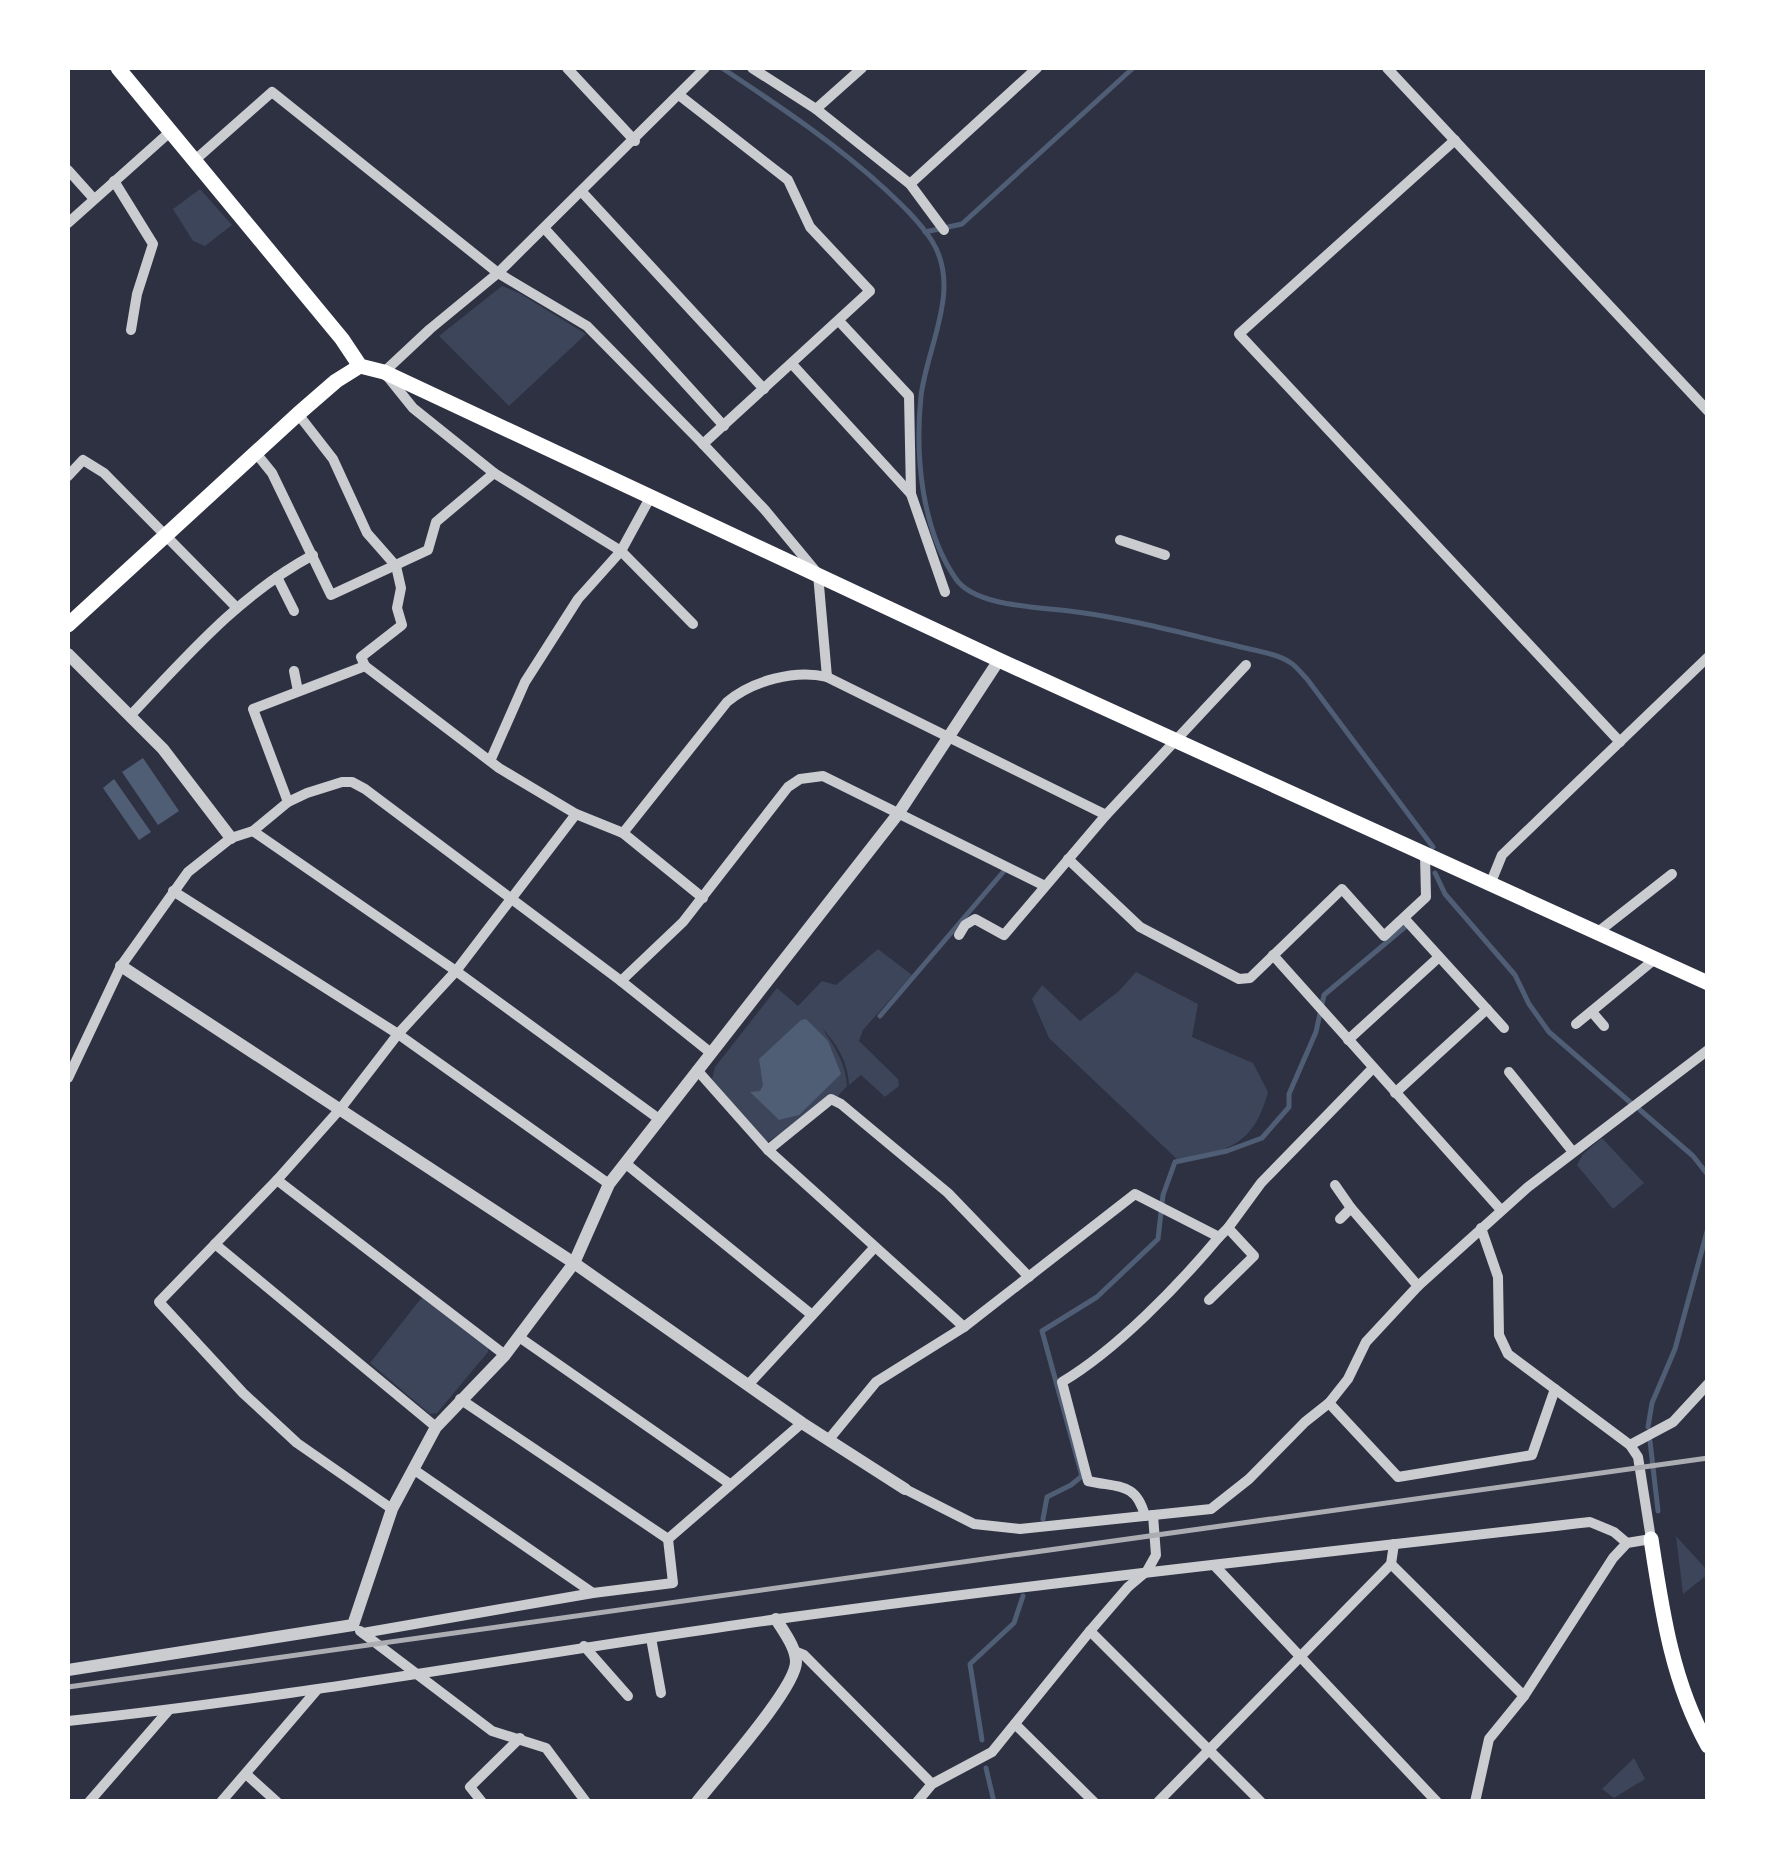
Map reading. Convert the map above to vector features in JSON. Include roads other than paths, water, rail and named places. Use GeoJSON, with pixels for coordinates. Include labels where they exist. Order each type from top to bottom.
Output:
{"type":"FeatureCollection","features":[{"type":"Feature","properties":{"kind":"main road"},"geometry":{"type":"LineString","coordinates":[[118,68],[342,338],[360,366],[384,372],[998,660],[1708,983]]}},
{"type":"Feature","properties":{"kind":"main road"},"geometry":{"type":"LineString","coordinates":[[68,625],[255,452],[336,381],[360,366]]}},
{"type":"Feature","properties":{"kind":"main road"},"geometry":{"type":"LineString","coordinates":[[1651,1539],[1668,1644],[1683,1693],[1708,1746]]}},
{"type":"Feature","properties":{"kind":"street"},"geometry":{"type":"LineString","coordinates":[[566,68],[635,141]]}},
{"type":"Feature","properties":{"kind":"street"},"geometry":{"type":"LineString","coordinates":[[752,68],[816,108],[910,184],[944,230]]}},
{"type":"Feature","properties":{"kind":"street"},"geometry":{"type":"LineString","coordinates":[[816,108],[862,68]]}},
{"type":"Feature","properties":{"kind":"street"},"geometry":{"type":"LineString","coordinates":[[910,184],[1037,68]]}},
{"type":"Feature","properties":{"kind":"street"},"geometry":{"type":"LineString","coordinates":[[1387,68],[1708,411]]}},
{"type":"Feature","properties":{"kind":"street"},"geometry":{"type":"LineString","coordinates":[[693,624],[620,551],[494,473],[413,408],[384,372],[545,229],[635,141],[700,69]]}},
{"type":"Feature","properties":{"kind":"street"},"geometry":{"type":"LineString","coordinates":[[196,160],[272,92],[498,273],[587,326],[703,444],[818,574],[826,677]]}},
{"type":"Feature","properties":{"kind":"street"},"geometry":{"type":"LineString","coordinates":[[679,94],[788,180],[810,228],[870,291],[703,444]]}},
{"type":"Feature","properties":{"kind":"street"},"geometry":{"type":"LineString","coordinates":[[68,223],[171,131]]}},
{"type":"Feature","properties":{"kind":"street"},"geometry":{"type":"LineString","coordinates":[[1455,140],[1238,334],[1620,742]]}},
{"type":"Feature","properties":{"kind":"street"},"geometry":{"type":"LineString","coordinates":[[68,170],[94,199]]}},
{"type":"Feature","properties":{"kind":"street"},"geometry":{"type":"LineString","coordinates":[[114,181],[153,244],[137,294],[131,330]]}},
{"type":"Feature","properties":{"kind":"street"},"geometry":{"type":"LineString","coordinates":[[582,192],[764,389]]}},
{"type":"Feature","properties":{"kind":"street"},"geometry":{"type":"LineString","coordinates":[[545,229],[724,426]]}},
{"type":"Feature","properties":{"kind":"street"},"geometry":{"type":"LineString","coordinates":[[839,321],[909,396],[911,494],[945,592]]}},
{"type":"Feature","properties":{"kind":"street"},"geometry":{"type":"LineString","coordinates":[[792,364],[911,494]]}},
{"type":"Feature","properties":{"kind":"street"},"geometry":{"type":"LineString","coordinates":[[298,414],[333,459],[368,534],[396,566],[401,588],[397,608],[402,626],[361,656],[365,666],[499,768],[576,814],[623,833],[702,898]]}},
{"type":"Feature","properties":{"kind":"street"},"geometry":{"type":"LineString","coordinates":[[255,452],[272,473],[331,594],[428,550],[436,522],[494,473]]}},
{"type":"Feature","properties":{"kind":"street"},"geometry":{"type":"LineString","coordinates":[[68,476],[83,460],[104,473],[236,608]]}},
{"type":"Feature","properties":{"kind":"street"},"geometry":{"type":"LineString","coordinates":[[491,759],[525,682],[578,599],[620,551],[651,496]]}},
{"type":"Feature","properties":{"kind":"street"},"geometry":{"type":"LineString","coordinates":[[1120,540],[1166,554],[1160,572]]}},
{"type":"Feature","properties":{"kind":"street"},"geometry":{"type":"LineString","coordinates":[[130,716],[236,608],[313,555]]}},
{"type":"Feature","properties":{"kind":"street"},"geometry":{"type":"LineString","coordinates":[[277,577],[294,611]]}},
{"type":"Feature","properties":{"kind":"street"},"geometry":{"type":"LineString","coordinates":[[68,654],[163,748],[231,838]]}},
{"type":"Feature","properties":{"kind":"street"},"geometry":{"type":"LineString","coordinates":[[1490,882],[1502,855],[1708,657]]}},
{"type":"Feature","properties":{"kind":"street"},"geometry":{"type":"LineString","coordinates":[[358,1629],[392,1509],[436,1427],[504,1355],[574,1264],[608,1184],[898,814],[998,660]]}},
{"type":"Feature","properties":{"kind":"street"},"geometry":{"type":"LineString","coordinates":[[959,935],[965,924],[976,918],[1004,935],[1106,816],[1246,665]]}},
{"type":"Feature","properties":{"kind":"street"},"geometry":{"type":"LineString","coordinates":[[288,802],[253,708],[365,666]]}},
{"type":"Feature","properties":{"kind":"street"},"geometry":{"type":"LineString","coordinates":[[294,672],[298,691]]}},
{"type":"Feature","properties":{"kind":"street"},"geometry":{"type":"LineString","coordinates":[[623,833],[727,702],[738,693],[809,673],[826,677],[1106,816]]}},
{"type":"Feature","properties":{"kind":"street"},"geometry":{"type":"LineString","coordinates":[[621,982],[702,898],[788,787],[800,778],[823,776],[1045,886]]}},
{"type":"Feature","properties":{"kind":"street"},"geometry":{"type":"LineString","coordinates":[[68,1078],[121,966],[188,872],[231,838],[252,830],[288,802],[329,785],[352,782],[511,898],[710,1053]]}},
{"type":"Feature","properties":{"kind":"street"},"geometry":{"type":"LineString","coordinates":[[392,1509],[297,1443],[243,1393],[159,1302],[342,1108],[398,1034],[456,971],[576,814]]}},
{"type":"Feature","properties":{"kind":"street"},"geometry":{"type":"LineString","coordinates":[[252,830],[456,971],[659,1119]]}},
{"type":"Feature","properties":{"kind":"street"},"geometry":{"type":"LineString","coordinates":[[1068,859],[1140,927],[1239,979],[1250,978],[1342,888],[1384,936],[1426,897],[1425,855]]}},
{"type":"Feature","properties":{"kind":"street"},"geometry":{"type":"LineString","coordinates":[[1598,932],[1672,874]]}},
{"type":"Feature","properties":{"kind":"street"},"geometry":{"type":"LineString","coordinates":[[173,892],[398,1034],[608,1184]]}},
{"type":"Feature","properties":{"kind":"street"},"geometry":{"type":"LineString","coordinates":[[1404,918],[1504,1028]]}},
{"type":"Feature","properties":{"kind":"street"},"geometry":{"type":"LineString","coordinates":[[1273,955],[1502,1210]]}},
{"type":"Feature","properties":{"kind":"street"},"geometry":{"type":"LineString","coordinates":[[1348,1040],[1439,957]]}},
{"type":"Feature","properties":{"kind":"street"},"geometry":{"type":"LineString","coordinates":[[1576,1024],[1655,959]]}},
{"type":"Feature","properties":{"kind":"street"},"geometry":{"type":"LineString","coordinates":[[121,966],[342,1108],[905,1489],[974,1524],[1020,1529],[1211,1510],[1329,1403],[1348,1380],[1366,1342],[1418,1286],[1572,1152],[1708,1050]]}},
{"type":"Feature","properties":{"kind":"street"},"geometry":{"type":"LineString","coordinates":[[1395,1093],[1487,1009]]}},
{"type":"Feature","properties":{"kind":"street"},"geometry":{"type":"LineString","coordinates":[[1592,1012],[1604,1026]]}},
{"type":"Feature","properties":{"kind":"street"},"geometry":{"type":"LineString","coordinates":[[917,1802],[932,1784],[992,1752],[1090,1631],[1147,1571],[1156,1555],[1149,1516],[1140,1496],[1134,1491],[1088,1481],[1062,1382],[1086,1368],[1194,1268],[1260,1183],[1373,1068]]}},
{"type":"Feature","properties":{"kind":"street"},"geometry":{"type":"LineString","coordinates":[[698,1070],[768,1150],[964,1327]]}},
{"type":"Feature","properties":{"kind":"street"},"geometry":{"type":"LineString","coordinates":[[1509,1072],[1572,1152]]}},
{"type":"Feature","properties":{"kind":"street"},"geometry":{"type":"LineString","coordinates":[[768,1150],[830,1099],[841,1104],[948,1193],[1029,1277]]}},
{"type":"Feature","properties":{"kind":"street"},"geometry":{"type":"LineString","coordinates":[[625,1163],[812,1315]]}},
{"type":"Feature","properties":{"kind":"street"},"geometry":{"type":"LineString","coordinates":[[277,1180],[504,1355]]}},
{"type":"Feature","properties":{"kind":"street"},"geometry":{"type":"LineString","coordinates":[[1336,1186],[1418,1286]]}},
{"type":"Feature","properties":{"kind":"street"},"geometry":{"type":"LineString","coordinates":[[830,1438],[876,1382],[964,1327],[1135,1194],[1218,1237]]}},
{"type":"Feature","properties":{"kind":"street"},"geometry":{"type":"LineString","coordinates":[[1340,1219],[1351,1208]]}},
{"type":"Feature","properties":{"kind":"street"},"geometry":{"type":"LineString","coordinates":[[1209,1300],[1254,1256],[1228,1228]]}},
{"type":"Feature","properties":{"kind":"street"},"geometry":{"type":"LineString","coordinates":[[1476,1801],[1489,1739],[1524,1696],[1613,1558],[1628,1543],[1651,1539],[1638,1457],[1630,1445],[1508,1354],[1499,1335],[1498,1277],[1481,1228]]}},
{"type":"Feature","properties":{"kind":"street"},"geometry":{"type":"LineString","coordinates":[[215,1244],[436,1427]]}},
{"type":"Feature","properties":{"kind":"street"},"geometry":{"type":"LineString","coordinates":[[748,1385],[874,1248]]}},
{"type":"Feature","properties":{"kind":"street"},"geometry":{"type":"LineString","coordinates":[[519,1336],[730,1484]]}},
{"type":"Feature","properties":{"kind":"street"},"geometry":{"type":"LineString","coordinates":[[1630,1445],[1673,1422],[1708,1384]]}},
{"type":"Feature","properties":{"kind":"street"},"geometry":{"type":"LineString","coordinates":[[1329,1403],[1398,1477],[1532,1455],[1555,1389]]}},
{"type":"Feature","properties":{"kind":"street"},"geometry":{"type":"LineString","coordinates":[[460,1400],[668,1538]]}},
{"type":"Feature","properties":{"kind":"street"},"geometry":{"type":"LineString","coordinates":[[668,1538],[802,1422]]}},
{"type":"Feature","properties":{"kind":"street"},"geometry":{"type":"LineString","coordinates":[[412,1469],[593,1594]]}},
{"type":"Feature","properties":{"kind":"street"},"geometry":{"type":"LineString","coordinates":[[68,1721],[316,1690],[584,1646],[1147,1571],[1590,1522],[1628,1543]]}},
{"type":"Feature","properties":{"kind":"street"},"geometry":{"type":"LineString","coordinates":[[68,1670],[673,1584],[668,1538]]}},
{"type":"Feature","properties":{"kind":"street"},"geometry":{"type":"LineString","coordinates":[[1158,1802],[1391,1564],[1394,1544]]}},
{"type":"Feature","properties":{"kind":"street"},"geometry":{"type":"LineString","coordinates":[[1391,1564],[1524,1696]]}},
{"type":"Feature","properties":{"kind":"street"},"geometry":{"type":"LineString","coordinates":[[1214,1565],[1437,1802]]}},
{"type":"Feature","properties":{"kind":"street"},"geometry":{"type":"LineString","coordinates":[[697,1802],[793,1674],[794,1651],[776,1620]]}},
{"type":"Feature","properties":{"kind":"street"},"geometry":{"type":"LineString","coordinates":[[358,1629],[492,1730],[546,1748],[586,1802]]}},
{"type":"Feature","properties":{"kind":"street"},"geometry":{"type":"LineString","coordinates":[[1090,1631],[1261,1802]]}},
{"type":"Feature","properties":{"kind":"street"},"geometry":{"type":"LineString","coordinates":[[651,1638],[661,1693]]}},
{"type":"Feature","properties":{"kind":"street"},"geometry":{"type":"LineString","coordinates":[[584,1646],[628,1696]]}},
{"type":"Feature","properties":{"kind":"street"},"geometry":{"type":"LineString","coordinates":[[794,1651],[804,1655],[932,1784]]}},
{"type":"Feature","properties":{"kind":"street"},"geometry":{"type":"LineString","coordinates":[[222,1802],[316,1690]]}},
{"type":"Feature","properties":{"kind":"street"},"geometry":{"type":"LineString","coordinates":[[90,1802],[169,1710]]}},
{"type":"Feature","properties":{"kind":"street"},"geometry":{"type":"LineString","coordinates":[[1015,1724],[1094,1802]]}},
{"type":"Feature","properties":{"kind":"street"},"geometry":{"type":"LineString","coordinates":[[482,1802],[470,1787],[520,1738]]}},
{"type":"Feature","properties":{"kind":"street"},"geometry":{"type":"LineString","coordinates":[[246,1774],[277,1802]]}},
{"type":"Feature","properties":{"kind":"waterway"},"geometry":{"type":"LineString","coordinates":[[722,68],[847,156],[886,190],[932,241],[944,278],[943,298],[921,396],[920,466],[935,537],[956,579],[966,589],[995,601],[1136,622],[1285,660],[1307,679],[1433,847]]}},
{"type":"Feature","properties":{"kind":"waterway"},"geometry":{"type":"LineString","coordinates":[[925,232],[962,224],[1133,68]]}},
{"type":"Feature","properties":{"kind":"waterway"},"geometry":{"type":"LineString","coordinates":[[880,1016],[1004,871]]}},
{"type":"Feature","properties":{"kind":"waterway"},"geometry":{"type":"LineString","coordinates":[[1435,873],[1445,894],[1515,975],[1549,1032],[1631,1103]]}},
{"type":"Feature","properties":{"kind":"waterway"},"geometry":{"type":"LineString","coordinates":[[1043,1519],[1047,1497],[1082,1476],[1042,1331],[1097,1297],[1158,1239],[1163,1195],[1175,1162],[1227,1151],[1262,1138],[1289,1107],[1289,1094],[1316,1032],[1324,995],[1405,927]]}},
{"type":"Feature","properties":{"kind":"waterway"},"geometry":{"type":"LineString","coordinates":[[1640,1110],[1693,1156],[1708,1175]]}},
{"type":"Feature","properties":{"kind":"waterway"},"geometry":{"type":"LineString","coordinates":[[1648,1427],[1652,1403],[1675,1349],[1708,1228]]}},
{"type":"Feature","properties":{"kind":"waterway"},"geometry":{"type":"LineString","coordinates":[[1650,1441],[1658,1511]]}},
{"type":"Feature","properties":{"kind":"waterway"},"geometry":{"type":"LineString","coordinates":[[982,1740],[970,1664],[1014,1623],[1023,1596]]}},
{"type":"Feature","properties":{"kind":"waterway"},"geometry":{"type":"LineString","coordinates":[[986,1768],[994,1802]]}},
{"type":"Feature","properties":{"kind":"railway"},"geometry":{"type":"LineString","coordinates":[[68,1687],[1708,1458]]}}]}
